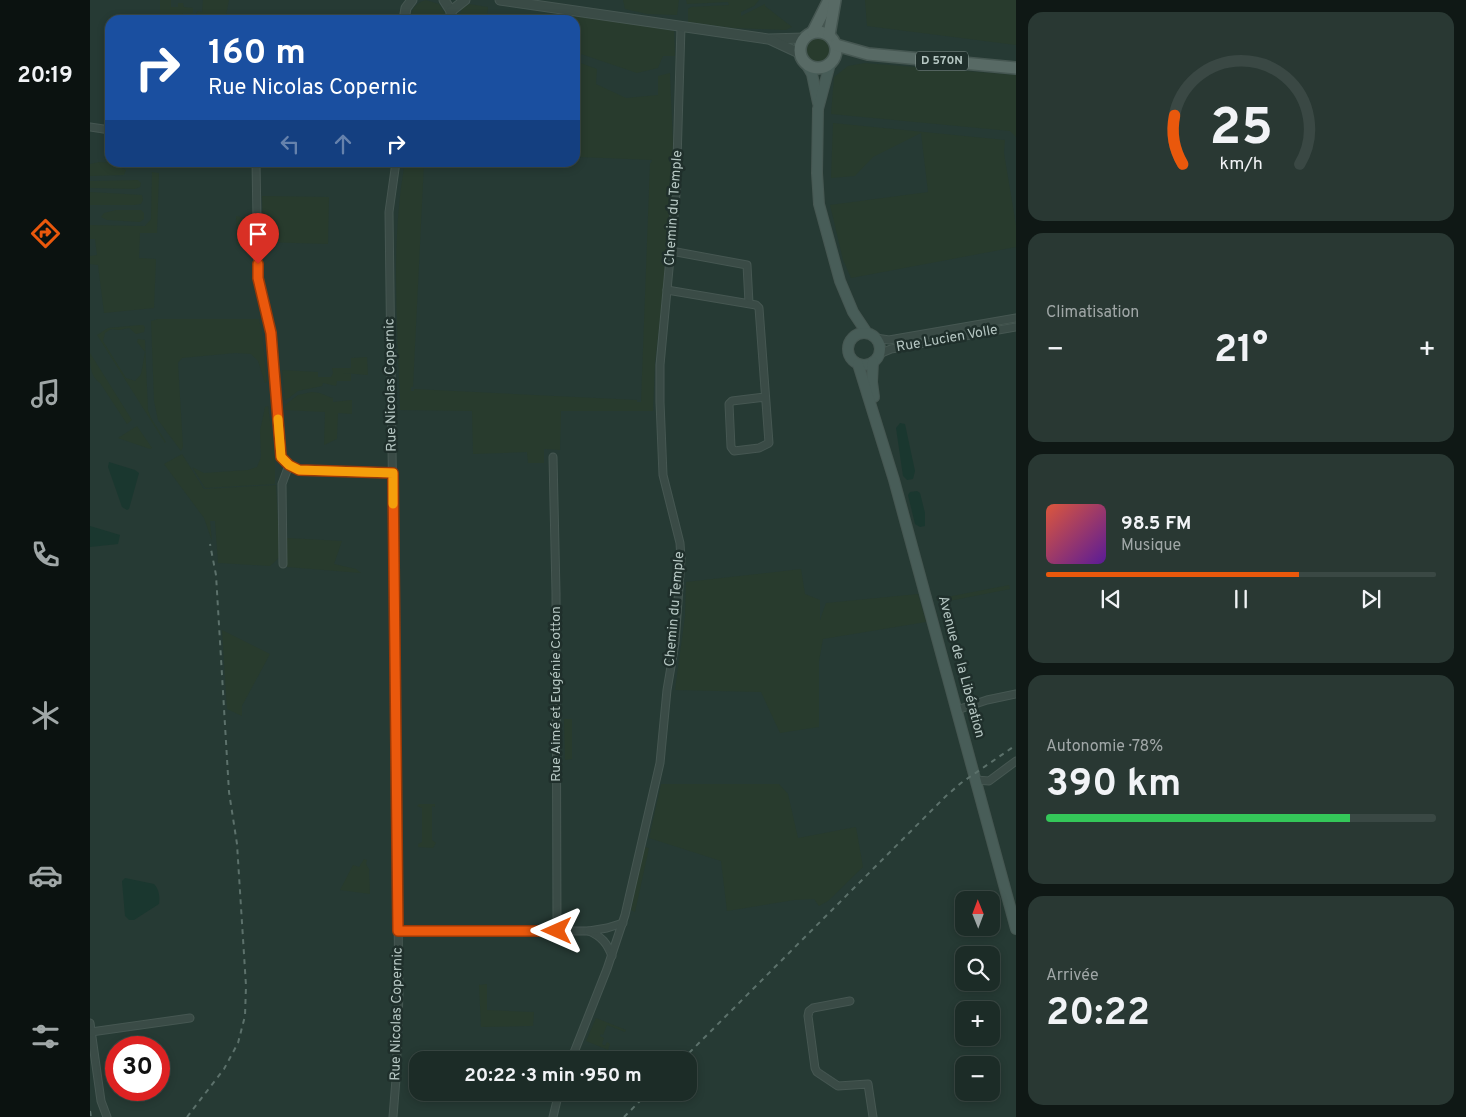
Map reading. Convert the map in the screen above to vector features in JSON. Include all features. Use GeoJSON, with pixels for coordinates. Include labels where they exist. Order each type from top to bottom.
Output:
{"type":"FeatureCollection","features":[{"type":"Feature","properties":{"kind":"main road"},"geometry":{"type":"LineString","coordinates":[[829,0],[800,49],[812,74],[818,108],[817,173],[819,204],[847,298],[853,325],[853,337],[848,346],[848,351],[852,359],[858,364],[869,364],[876,358],[880,346],[860,323],[847,298]]}},
{"type":"Feature","properties":{"kind":"main road"},"geometry":{"type":"LineString","coordinates":[[829,35],[835,0]]}},
{"type":"Feature","properties":{"kind":"main road"},"geometry":{"type":"LineString","coordinates":[[809,35],[824,32],[829,35],[836,45],[836,52],[831,62],[818,108]]}},
{"type":"Feature","properties":{"kind":"main road","name":"D 570N"},"geometry":{"type":"LineString","coordinates":[[836,45],[868,54],[1016,68]]}},
{"type":"Feature","properties":{"kind":"main road","name":"D 570N"},"geometry":{"type":"LineString","coordinates":[[831,62],[846,56],[868,54]]}},
{"type":"Feature","properties":{"kind":"main road"},"geometry":{"type":"LineString","coordinates":[[803,58],[814,68],[825,67],[831,62]]}},
{"type":"Feature","properties":{"kind":"main road"},"geometry":{"type":"LineString","coordinates":[[853,337],[857,334],[872,335]]}},
{"type":"Feature","properties":{"kind":"main road","name":"Avenue de la Libération"},"geometry":{"type":"LineString","coordinates":[[874,413],[872,382],[876,358]]}},
{"type":"Feature","properties":{"kind":"main road","name":"Avenue de la Libération"},"geometry":{"type":"LineString","coordinates":[[858,364],[870,408],[874,413],[980,792],[1016,929]]}},
{"type":"Feature","properties":{"kind":"street"},"geometry":{"type":"LineString","coordinates":[[405,10],[412,0]]}},
{"type":"Feature","properties":{"kind":"street"},"geometry":{"type":"LineString","coordinates":[[444,0],[451,15]]}},
{"type":"Feature","properties":{"kind":"street"},"geometry":{"type":"LineString","coordinates":[[452,15],[465,0]]}},
{"type":"Feature","properties":{"kind":"street"},"geometry":{"type":"LineString","coordinates":[[500,0],[768,39],[809,35]]}},
{"type":"Feature","properties":{"kind":"street","name":"Chemin du Temple"},"geometry":{"type":"LineString","coordinates":[[575,1051],[623,923],[660,762],[667,690],[676,634],[682,559],[680,543],[663,475],[660,365],[678,164],[682,27]]}},
{"type":"Feature","properties":{"kind":"street"},"geometry":{"type":"LineString","coordinates":[[768,39],[803,58]]}},
{"type":"Feature","properties":{"kind":"street"},"geometry":{"type":"LineString","coordinates":[[90,127],[105,129]]}},
{"type":"Feature","properties":{"kind":"street"},"geometry":{"type":"LineString","coordinates":[[256,167],[258,278],[271,333],[281,457],[289,465],[299,470],[393,473]]}},
{"type":"Feature","properties":{"kind":"street","name":"Rue Nicolas Copernic"},"geometry":{"type":"LineString","coordinates":[[393,1117],[398,1051],[398,931],[389,212],[395,167]]}},
{"type":"Feature","properties":{"kind":"street"},"geometry":{"type":"LineString","coordinates":[[671,251],[747,265],[749,303]]}},
{"type":"Feature","properties":{"kind":"street"},"geometry":{"type":"LineString","coordinates":[[667,290],[749,303],[759,308],[769,443],[759,448],[734,451],[731,446],[729,404],[732,401],[765,397]]}},
{"type":"Feature","properties":{"kind":"street"},"geometry":{"type":"LineString","coordinates":[[872,335],[889,340],[1016,318]]}},
{"type":"Feature","properties":{"kind":"street","name":"Rue Lucien Volle"},"geometry":{"type":"LineString","coordinates":[[876,358],[891,348],[1016,327]]}},
{"type":"Feature","properties":{"kind":"street","name":"Rue Aimé et Eugénie Cotton"},"geometry":{"type":"LineString","coordinates":[[554,457],[557,931]]}},
{"type":"Feature","properties":{"kind":"street"},"geometry":{"type":"LineString","coordinates":[[283,564],[282,484],[289,465]]}},
{"type":"Feature","properties":{"kind":"street"},"geometry":{"type":"LineString","coordinates":[[957,710],[987,700],[1016,694]]}},
{"type":"Feature","properties":{"kind":"street"},"geometry":{"type":"LineString","coordinates":[[980,792],[989,782],[1016,761]]}},
{"type":"Feature","properties":{"kind":"street"},"geometry":{"type":"LineString","coordinates":[[976,780],[989,782]]}},
{"type":"Feature","properties":{"kind":"street"},"geometry":{"type":"LineString","coordinates":[[398,931],[590,931],[623,923]]}},
{"type":"Feature","properties":{"kind":"street"},"geometry":{"type":"LineString","coordinates":[[590,931],[600,936],[612,956]]}},
{"type":"Feature","properties":{"kind":"street"},"geometry":{"type":"LineString","coordinates":[[850,1001],[813,1008],[809,1011],[808,1016],[815,1068],[817,1072],[838,1086],[868,1084],[873,1117]]}},
{"type":"Feature","properties":{"kind":"street"},"geometry":{"type":"LineString","coordinates":[[91,1032],[190,1018]]}},
{"type":"Feature","properties":{"kind":"street"},"geometry":{"type":"LineString","coordinates":[[90,1023],[101,1101],[107,1117]]}},
{"type":"Feature","properties":{"kind":"street"},"geometry":{"type":"LineString","coordinates":[[553,1117],[557,1101]]}},
{"type":"Feature","properties":{"kind":"shaded area"},"geometry":{"type":"Polygon","coordinates":[[[160,0],[171,0],[171,7],[178,7],[178,3],[183,3],[184,7],[193,8],[193,13],[160,15],[160,0]]]}},
{"type":"Feature","properties":{"kind":"shaded area"},"geometry":{"type":"Polygon","coordinates":[[[203,0],[229,0],[226,15],[197,15],[197,11],[202,12],[203,0]]]}},
{"type":"Feature","properties":{"kind":"shaded area"},"geometry":{"type":"Polygon","coordinates":[[[426,0],[439,4],[445,15],[412,15],[414,7],[426,0]]]}},
{"type":"Feature","properties":{"kind":"shaded area"},"geometry":{"type":"Polygon","coordinates":[[[623,0],[679,0],[677,15],[647,14],[625,9],[623,0]]]}},
{"type":"Feature","properties":{"kind":"shaded area"},"geometry":{"type":"Polygon","coordinates":[[[686,0],[759,0],[754,6],[741,12],[741,16],[765,4],[765,6],[792,27],[786,30],[733,28],[688,22],[688,9],[691,7],[729,5],[728,2],[687,4],[686,0]]]}},
{"type":"Feature","properties":{"kind":"shaded area"},"geometry":{"type":"Polygon","coordinates":[[[865,0],[1016,0],[1016,45],[867,26],[865,0]]]}},
{"type":"Feature","properties":{"kind":"shaded area"},"geometry":{"type":"Polygon","coordinates":[[[469,4],[488,7],[487,15],[460,15],[462,8],[469,4]]]}},
{"type":"Feature","properties":{"kind":"shaded area"},"geometry":{"type":"Polygon","coordinates":[[[562,12],[580,15],[562,15],[562,12]]]}},
{"type":"Feature","properties":{"kind":"shaded area"},"geometry":{"type":"Polygon","coordinates":[[[580,15],[674,31],[675,56],[663,56],[658,68],[637,73],[580,54],[580,15]]]}},
{"type":"Feature","properties":{"kind":"shaded area"},"geometry":{"type":"Polygon","coordinates":[[[819,37],[829,40],[832,50],[829,60],[819,63],[809,60],[806,50],[809,40],[819,37]]]}},
{"type":"Feature","properties":{"kind":"shaded area"},"geometry":{"type":"Polygon","coordinates":[[[580,63],[597,69],[596,84],[626,98],[658,95],[658,76],[670,73],[673,144],[667,260],[655,362],[653,411],[561,411],[560,450],[544,449],[544,463],[528,463],[527,452],[473,454],[472,411],[400,410],[396,255],[400,193],[404,167],[424,167],[413,387],[411,387],[411,391],[414,391],[414,389],[637,400],[637,402],[641,402],[650,163],[652,160],[580,157],[580,63]]]}},
{"type":"Feature","properties":{"kind":"shaded area"},"geometry":{"type":"Polygon","coordinates":[[[865,63],[1016,75],[1016,137],[1010,131],[831,114],[834,77],[848,66],[865,63]]]}},
{"type":"Feature","properties":{"kind":"shaded area"},"geometry":{"type":"Polygon","coordinates":[[[833,123],[1005,140],[1004,153],[1016,225],[1016,247],[851,278],[843,260],[830,205],[928,192],[921,133],[873,157],[855,176],[831,178],[833,123]]]}},
{"type":"Feature","properties":{"kind":"shaded area"},"geometry":{"type":"Polygon","coordinates":[[[105,162],[105,167],[121,167],[126,170],[124,175],[90,176],[90,164],[105,162]]]}},
{"type":"Feature","properties":{"kind":"shaded area"},"geometry":{"type":"Polygon","coordinates":[[[152,172],[159,173],[157,233],[140,233],[139,258],[156,259],[154,308],[104,313],[98,265],[90,264],[90,256],[97,255],[95,239],[90,239],[90,225],[145,226],[151,219],[152,172]]]}},
{"type":"Feature","properties":{"kind":"shaded area"},"geometry":{"type":"Polygon","coordinates":[[[138,180],[141,183],[140,187],[135,189],[90,188],[90,181],[138,180]]]}},
{"type":"Feature","properties":{"kind":"shaded area"},"geometry":{"type":"Polygon","coordinates":[[[90,192],[142,195],[143,200],[141,204],[134,205],[90,205],[90,192]]]}},
{"type":"Feature","properties":{"kind":"shaded area"},"geometry":{"type":"Polygon","coordinates":[[[262,196],[329,197],[328,244],[263,242],[262,196]]]}},
{"type":"Feature","properties":{"kind":"shaded area"},"geometry":{"type":"Polygon","coordinates":[[[116,210],[141,210],[144,213],[144,219],[140,222],[107,220],[101,217],[104,213],[116,210]]]}},
{"type":"Feature","properties":{"kind":"shaded area"},"geometry":{"type":"Polygon","coordinates":[[[236,216],[246,218],[247,246],[237,245],[236,216]]]}},
{"type":"Feature","properties":{"kind":"shaded area"},"geometry":{"type":"Polygon","coordinates":[[[158,319],[259,319],[262,332],[267,382],[265,383],[258,361],[251,354],[235,353],[182,358],[178,363],[183,447],[181,451],[158,420],[154,401],[151,321],[158,319]]]}},
{"type":"Feature","properties":{"kind":"shaded area"},"geometry":{"type":"Polygon","coordinates":[[[1016,321],[1016,325],[892,347],[891,343],[1016,321]]]}},
{"type":"Feature","properties":{"kind":"shaded area"},"geometry":{"type":"Polygon","coordinates":[[[143,325],[145,327],[144,332],[136,334],[129,328],[111,329],[105,333],[103,341],[126,378],[135,381],[141,374],[145,352],[137,342],[138,339],[145,340],[148,410],[165,443],[97,335],[108,328],[143,325]]]}},
{"type":"Feature","properties":{"kind":"shaded area"},"geometry":{"type":"Polygon","coordinates":[[[90,353],[132,420],[127,424],[92,374],[90,353]]]}},
{"type":"Feature","properties":{"kind":"shaded area"},"geometry":{"type":"Polygon","coordinates":[[[367,357],[368,375],[342,373],[351,374],[351,381],[337,381],[336,386],[323,383],[322,386],[298,391],[285,401],[282,370],[318,372],[318,377],[331,377],[333,373],[332,368],[351,368],[351,358],[367,357]]]}},
{"type":"Feature","properties":{"kind":"shaded area"},"geometry":{"type":"Polygon","coordinates":[[[312,392],[333,398],[333,402],[352,400],[352,414],[338,413],[337,439],[324,445],[325,412],[285,410],[285,405],[298,395],[312,392]]]}},
{"type":"Feature","properties":{"kind":"shaded area"},"geometry":{"type":"Polygon","coordinates":[[[268,406],[275,459],[275,484],[205,488],[192,467],[204,473],[248,470],[257,467],[261,457],[260,431],[265,407],[268,406]]]}},
{"type":"Feature","properties":{"kind":"shaded area"},"geometry":{"type":"Polygon","coordinates":[[[900,423],[905,424],[915,471],[913,479],[907,480],[903,476],[896,428],[900,423]]]}},
{"type":"Feature","properties":{"kind":"shaded area"},"geometry":{"type":"Polygon","coordinates":[[[137,426],[152,448],[150,449],[118,438],[137,426]]]}},
{"type":"Feature","properties":{"kind":"shaded area"},"geometry":{"type":"Polygon","coordinates":[[[182,454],[204,489],[276,485],[280,557],[270,566],[218,563],[215,521],[210,521],[212,541],[204,518],[164,464],[182,454]]]}},
{"type":"Feature","properties":{"kind":"shaded area"},"geometry":{"type":"Polygon","coordinates":[[[109,462],[139,473],[129,509],[127,510],[122,507],[108,467],[109,462]]]}},
{"type":"Feature","properties":{"kind":"shaded area"},"geometry":{"type":"Polygon","coordinates":[[[917,491],[920,493],[925,513],[925,526],[920,527],[915,524],[908,495],[910,492],[917,491]]]}},
{"type":"Feature","properties":{"kind":"shaded area"},"geometry":{"type":"Polygon","coordinates":[[[90,526],[120,535],[118,544],[90,547],[90,526]]]}},
{"type":"Feature","properties":{"kind":"shaded area"},"geometry":{"type":"Polygon","coordinates":[[[287,538],[342,541],[334,564],[356,569],[361,573],[287,567],[287,538]]]}},
{"type":"Feature","properties":{"kind":"shaded area"},"geometry":{"type":"Polygon","coordinates":[[[801,569],[805,594],[820,600],[820,620],[826,603],[918,594],[926,622],[823,639],[819,661],[819,727],[780,733],[761,692],[675,690],[685,616],[686,582],[801,569]]]}},
{"type":"Feature","properties":{"kind":"shaded area"},"geometry":{"type":"Polygon","coordinates":[[[1009,585],[1010,589],[949,601],[936,601],[942,598],[1009,585]]]}},
{"type":"Feature","properties":{"kind":"shaded area"},"geometry":{"type":"Polygon","coordinates":[[[222,630],[270,654],[242,706],[242,716],[227,709],[222,630]]]}},
{"type":"Feature","properties":{"kind":"shaded area"},"geometry":{"type":"Polygon","coordinates":[[[564,719],[572,719],[572,759],[565,760],[564,719]]]}},
{"type":"Feature","properties":{"kind":"shaded area"},"geometry":{"type":"Polygon","coordinates":[[[661,784],[779,784],[788,794],[798,838],[856,827],[863,867],[828,901],[819,906],[814,899],[794,900],[727,911],[721,861],[649,838],[661,784]]]}},
{"type":"Feature","properties":{"kind":"shaded area"},"geometry":{"type":"Polygon","coordinates":[[[419,804],[435,804],[435,807],[432,806],[432,840],[436,843],[433,848],[418,847],[418,844],[422,842],[422,808],[417,806],[419,804]]]}},
{"type":"Feature","properties":{"kind":"shaded area"},"geometry":{"type":"Polygon","coordinates":[[[644,847],[649,848],[635,912],[631,910],[644,847]]]}},
{"type":"Feature","properties":{"kind":"shaded area"},"geometry":{"type":"Polygon","coordinates":[[[364,859],[367,860],[366,864],[369,869],[370,894],[340,890],[353,865],[359,867],[364,859]]]}},
{"type":"Feature","properties":{"kind":"shaded area"},"geometry":{"type":"Polygon","coordinates":[[[125,878],[154,884],[159,893],[159,904],[134,920],[129,920],[125,916],[122,881],[125,878]]]}},
{"type":"Feature","properties":{"kind":"shaded area"},"geometry":{"type":"Polygon","coordinates":[[[487,984],[487,1010],[534,1012],[533,1026],[481,1027],[479,985],[487,984]]]}},
{"type":"Feature","properties":{"kind":"shaded area"},"geometry":{"type":"Polygon","coordinates":[[[596,1018],[626,1030],[625,1032],[607,1025],[603,1035],[601,1034],[600,1036],[604,1038],[602,1044],[605,1046],[607,1042],[610,1044],[608,1050],[586,1041],[596,1018]]]}},
{"type":"Feature","properties":{"kind":"railway"},"geometry":{"type":"LineString","coordinates":[[187,1117],[224,1069],[238,1043],[245,1016],[246,986],[237,844],[229,792],[216,575],[210,544]]}},
{"type":"Feature","properties":{"kind":"railway"},"geometry":{"type":"LineString","coordinates":[[691,1051],[946,796],[961,783],[1016,745]]}},
{"type":"Feature","properties":{"kind":"railway"},"geometry":{"type":"LineString","coordinates":[[624,1117],[640,1101]]}},
{"type":"Feature","properties":{"kind":"railway"},"geometry":{"type":"LineString","coordinates":[[90,1111],[91,1117]]}},
{"type":"Feature","properties":{"kind":"slow traffic"},"geometry":{"type":"LineString","coordinates":[[278,419],[281,457],[289,465],[299,470],[393,473],[393,504]]}},
{"type":"Feature","properties":{"kind":"route"},"geometry":{"type":"LineString","coordinates":[[258,264],[258,278],[271,333],[281,457],[289,465],[299,470],[393,473],[398,931],[557,931]]}}]}
